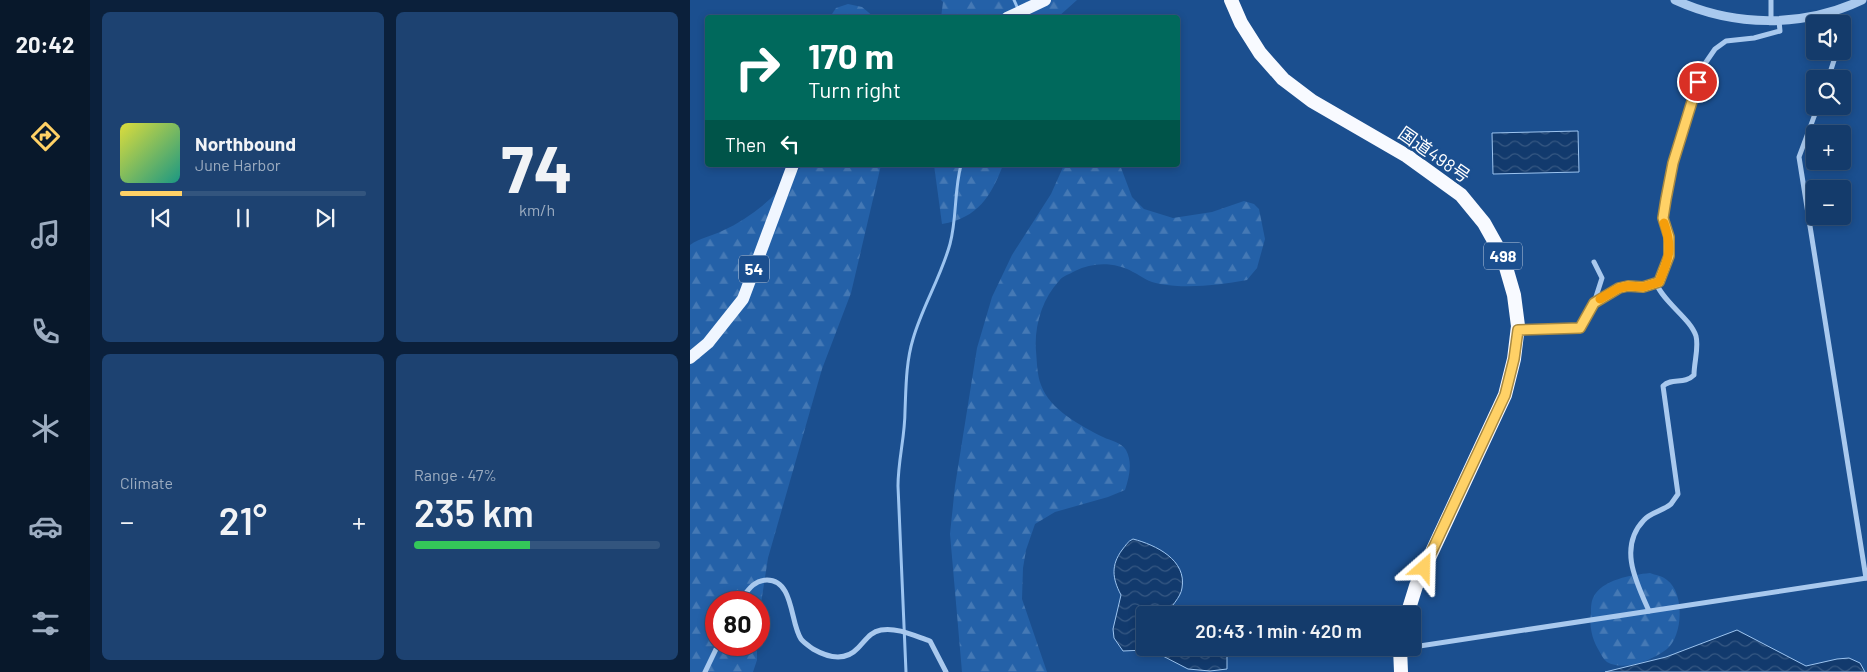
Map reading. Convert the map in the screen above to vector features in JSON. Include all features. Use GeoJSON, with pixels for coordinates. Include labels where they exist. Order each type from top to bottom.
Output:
{"type":"FeatureCollection","features":[{"type":"Feature","properties":{"kind":"highway","name":"国道498号"},"geometry":{"type":"LineString","coordinates":[[1231,0],[1241,23],[1260,53],[1283,79],[1312,101],[1407,156],[1461,196],[1484,223],[1503,257],[1514,295],[1518,330],[1514,359],[1505,395],[1416,586],[1410,606]]}},
{"type":"Feature","properties":{"kind":"highway"},"geometry":{"type":"LineString","coordinates":[[1400,656],[1401,672]]}},
{"type":"Feature","properties":{"kind":"main road"},"geometry":{"type":"LineString","coordinates":[[1013,15],[1045,0]]}},
{"type":"Feature","properties":{"kind":"main road","name":"54"},"geometry":{"type":"LineString","coordinates":[[690,358],[708,343],[742,299],[791,167]]}},
{"type":"Feature","properties":{"kind":"street"},"geometry":{"type":"LineString","coordinates":[[1675,0],[1691,7],[1730,18],[1775,20],[1834,12],[1862,0]]}},
{"type":"Feature","properties":{"kind":"street"},"geometry":{"type":"LineString","coordinates":[[1594,303],[1619,288],[1628,286],[1643,287],[1659,282],[1669,256],[1669,237],[1663,218],[1673,163],[1704,65],[1715,49],[1726,41],[1754,38],[1780,31],[1775,20],[1771,0]]}},
{"type":"Feature","properties":{"kind":"street"},"geometry":{"type":"LineString","coordinates":[[1421,645],[1866,578],[1799,157],[1815,115]]}},
{"type":"Feature","properties":{"kind":"street"},"geometry":{"type":"LineString","coordinates":[[1518,330],[1580,328],[1594,303],[1602,278],[1594,262]]}},
{"type":"Feature","properties":{"kind":"street"},"geometry":{"type":"LineString","coordinates":[[1649,611],[1639,590],[1629,545],[1644,518],[1670,504],[1678,494],[1663,386],[1667,382],[1688,380],[1694,374],[1696,350],[1696,336],[1690,326],[1660,293],[1656,283]]}},
{"type":"Feature","properties":{"kind":"street"},"geometry":{"type":"LineString","coordinates":[[747,591],[760,580],[771,580],[780,584],[787,594],[801,639],[811,648],[823,654],[835,657],[846,656],[857,650],[870,635],[882,630],[893,630],[930,640],[946,672]]}},
{"type":"Feature","properties":{"kind":"street"},"geometry":{"type":"LineString","coordinates":[[705,672],[713,656]]}},
{"type":"Feature","properties":{"kind":"green space"},"geometry":{"type":"Polygon","coordinates":[[[941,0],[1077,0],[1060,15],[941,15],[943,2],[941,0]]]}},
{"type":"Feature","properties":{"kind":"green space"},"geometry":{"type":"Polygon","coordinates":[[[848,4],[862,7],[872,15],[831,15],[836,8],[848,4]]]}},
{"type":"Feature","properties":{"kind":"green space"},"geometry":{"type":"Polygon","coordinates":[[[801,167],[881,167],[851,293],[822,369],[768,558],[763,591],[705,591],[705,656],[757,656],[753,672],[690,672],[690,245],[734,225],[756,211],[776,194],[801,167]]]}},
{"type":"Feature","properties":{"kind":"green space"},"geometry":{"type":"Polygon","coordinates":[[[934,167],[1002,167],[982,204],[965,217],[942,224],[934,167]]]}},
{"type":"Feature","properties":{"kind":"green space"},"geometry":{"type":"Polygon","coordinates":[[[1063,167],[1121,167],[1132,197],[1144,209],[1173,218],[1212,212],[1244,201],[1254,204],[1259,209],[1265,239],[1257,268],[1247,280],[1204,286],[1160,284],[1119,266],[1104,264],[1089,266],[1075,271],[1062,278],[1053,288],[1040,314],[1036,332],[1037,364],[1041,385],[1051,402],[1067,416],[1085,428],[1124,447],[1129,460],[1128,481],[1125,490],[1108,497],[1055,512],[1035,524],[1026,550],[1023,568],[1022,599],[1047,672],[962,672],[950,534],[955,486],[977,348],[992,297],[1012,255],[1051,194],[1063,167]]]}},
{"type":"Feature","properties":{"kind":"green space"},"geometry":{"type":"Polygon","coordinates":[[[1650,573],[1665,579],[1673,586],[1677,594],[1680,614],[1676,635],[1667,649],[1646,661],[1622,666],[1607,662],[1596,645],[1592,632],[1590,618],[1593,598],[1603,586],[1610,582],[1650,573]]]}},
{"type":"Feature","properties":{"kind":"water"},"geometry":{"type":"Polygon","coordinates":[[[1578,131],[1579,172],[1493,174],[1492,133],[1578,131]]]}},
{"type":"Feature","properties":{"kind":"water"},"geometry":{"type":"Polygon","coordinates":[[[1133,539],[1151,545],[1168,555],[1180,569],[1182,588],[1180,595],[1172,606],[1136,606],[1136,650],[1123,651],[1114,638],[1113,629],[1121,595],[1114,577],[1114,566],[1118,556],[1128,542],[1133,539]]]}},
{"type":"Feature","properties":{"kind":"water"},"geometry":{"type":"Polygon","coordinates":[[[1737,630],[1806,666],[1849,658],[1860,663],[1865,672],[1605,672],[1666,657],[1737,630]]]}},
{"type":"Feature","properties":{"kind":"water"},"geometry":{"type":"Polygon","coordinates":[[[1163,656],[1227,656],[1227,669],[1210,671],[1188,669],[1163,656]]]}},
{"type":"Feature","properties":{"kind":"waterway"},"geometry":{"type":"LineString","coordinates":[[1014,0],[1018,9]]}},
{"type":"Feature","properties":{"kind":"waterway"},"geometry":{"type":"LineString","coordinates":[[906,672],[898,486],[905,421],[906,384],[911,348],[917,327],[950,244],[961,167]]}},
{"type":"Feature","properties":{"kind":"slow traffic"},"geometry":{"type":"LineString","coordinates":[[1600,299],[1619,288],[1628,286],[1643,287],[1659,282],[1669,256],[1669,237],[1664,223]]}},
{"type":"Feature","properties":{"kind":"route"},"geometry":{"type":"LineString","coordinates":[[1424,568],[1505,395],[1514,359],[1518,330],[1570,330],[1580,328],[1594,303],[1619,288],[1628,286],[1643,287],[1659,282],[1669,256],[1669,237],[1663,218],[1673,163],[1698,82]]}}]}
